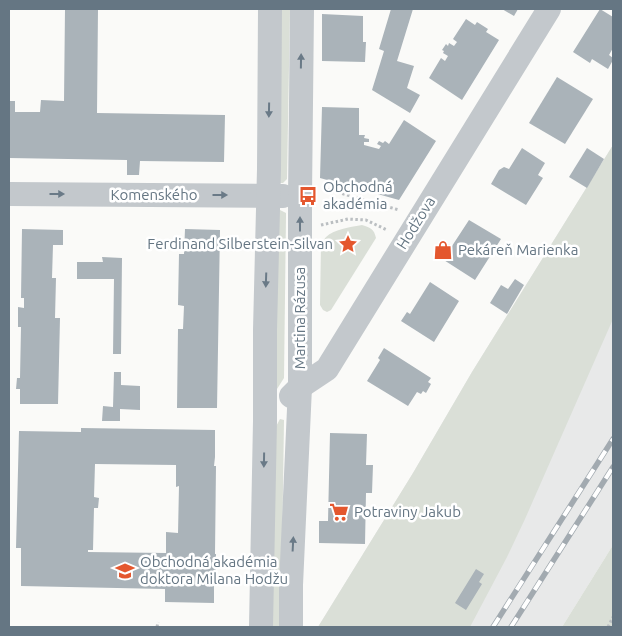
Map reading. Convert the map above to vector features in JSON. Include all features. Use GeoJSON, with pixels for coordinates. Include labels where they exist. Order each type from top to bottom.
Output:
{"type":"FeatureCollection","features":[{"type":"Feature","properties":{"kind":"street"},"geometry":{"type":"LineString","coordinates":[[261,627],[270,9]]}},
{"type":"Feature","properties":{"kind":"street","name":"Martina Rázusa"},"geometry":{"type":"LineString","coordinates":[[291,627],[291,585],[308,191],[302,9]]}},
{"type":"Feature","properties":{"kind":"street","name":"Hodžova"},"geometry":{"type":"LineString","coordinates":[[265,421],[300,387],[326,369],[549,9]]}},
{"type":"Feature","properties":{"kind":"street","name":"Komenského"},"geometry":{"type":"LineString","coordinates":[[9,194],[268,196],[308,191]]}},
{"type":"Feature","properties":{"kind":"path"},"geometry":{"type":"LineString","coordinates":[[308,191],[402,211]]}},
{"type":"Feature","properties":{"kind":"path"},"geometry":{"type":"LineString","coordinates":[[316,226],[348,219],[366,220],[389,231]]}},
{"type":"Feature","properties":{"kind":"path"},"geometry":{"type":"LineString","coordinates":[[608,627],[613,617]]}},
{"type":"Feature","properties":{"kind":"path"},"geometry":{"type":"LineString","coordinates":[[157,627],[158,622]]}},
{"type":"Feature","properties":{"kind":"shaded area"},"geometry":{"type":"Polygon","coordinates":[[[277,9],[290,9],[287,179],[283,183],[279,183],[277,9]]]}},
{"type":"Feature","properties":{"kind":"shaded area"},"geometry":{"type":"Polygon","coordinates":[[[613,145],[613,545],[562,627],[318,627],[413,473],[472,372],[613,145]]]}},
{"type":"Feature","properties":{"kind":"shaded area"},"geometry":{"type":"Polygon","coordinates":[[[613,145],[613,319],[525,519],[470,627],[318,627],[413,473],[472,372],[613,145]]]}},
{"type":"Feature","properties":{"kind":"shaded area"},"geometry":{"type":"Polygon","coordinates":[[[280,210],[286,213],[284,378],[277,389],[275,216],[277,211],[280,210]]]}},
{"type":"Feature","properties":{"kind":"shaded area"},"geometry":{"type":"Polygon","coordinates":[[[362,225],[372,229],[376,238],[331,310],[327,312],[320,305],[321,244],[329,234],[362,225]]]}},
{"type":"Feature","properties":{"kind":"shaded area"},"geometry":{"type":"Polygon","coordinates":[[[280,419],[284,420],[281,627],[269,627],[272,434],[280,419]]]}},
{"type":"Feature","properties":{"kind":"shaded area"},"geometry":{"type":"Polygon","coordinates":[[[613,545],[613,627],[562,627],[613,545]]]}},
{"type":"Feature","properties":{"kind":"building"},"geometry":{"type":"Polygon","coordinates":[[[65,9],[98,9],[97,113],[225,115],[224,162],[140,161],[139,175],[127,175],[127,160],[9,158],[9,101],[15,101],[15,112],[40,112],[41,100],[64,101],[65,9]]]}},
{"type":"Feature","properties":{"kind":"building"},"geometry":{"type":"Polygon","coordinates":[[[391,9],[413,9],[397,61],[414,66],[407,88],[420,95],[410,113],[372,90],[384,51],[379,49],[391,9]]]}},
{"type":"Feature","properties":{"kind":"building"},"geometry":{"type":"Polygon","coordinates":[[[502,9],[518,9],[514,16],[502,9]]]}},
{"type":"Feature","properties":{"kind":"building"},"geometry":{"type":"Polygon","coordinates":[[[600,9],[613,17],[613,48],[609,55],[613,60],[608,69],[592,59],[590,63],[573,52],[600,9]]]}},
{"type":"Feature","properties":{"kind":"building"},"geometry":{"type":"Polygon","coordinates":[[[322,14],[363,16],[363,42],[366,42],[365,62],[322,61],[322,14]]]}},
{"type":"Feature","properties":{"kind":"building"},"geometry":{"type":"Polygon","coordinates":[[[466,19],[475,25],[477,22],[488,29],[486,32],[499,40],[462,100],[429,78],[441,58],[445,61],[448,56],[442,50],[446,44],[448,46],[449,43],[454,46],[457,42],[453,39],[466,19]]]}},
{"type":"Feature","properties":{"kind":"building"},"geometry":{"type":"Polygon","coordinates":[[[557,77],[593,99],[565,144],[529,123],[557,77]]]}},
{"type":"Feature","properties":{"kind":"building"},"geometry":{"type":"Polygon","coordinates":[[[322,107],[359,108],[359,135],[365,135],[364,138],[369,139],[369,142],[364,142],[364,145],[379,149],[381,146],[377,144],[379,141],[383,143],[385,141],[389,144],[404,120],[436,141],[399,200],[320,178],[322,107]]]}},
{"type":"Feature","properties":{"kind":"building"},"geometry":{"type":"Polygon","coordinates":[[[522,148],[545,163],[538,175],[543,178],[526,205],[491,184],[499,170],[504,167],[509,169],[522,148]]]}},
{"type":"Feature","properties":{"kind":"building"},"geometry":{"type":"Polygon","coordinates":[[[587,148],[604,159],[587,188],[569,177],[587,148]]]}},
{"type":"Feature","properties":{"kind":"building"},"geometry":{"type":"Polygon","coordinates":[[[469,220],[501,239],[475,280],[436,255],[444,242],[452,246],[469,220]]]}},
{"type":"Feature","properties":{"kind":"building"},"geometry":{"type":"Polygon","coordinates":[[[22,229],[63,230],[63,245],[53,245],[52,278],[56,278],[55,318],[60,318],[58,404],[20,404],[20,389],[16,389],[17,378],[20,378],[21,327],[18,327],[18,307],[24,308],[24,298],[21,298],[22,229]]]}},
{"type":"Feature","properties":{"kind":"building"},"geometry":{"type":"Polygon","coordinates":[[[185,229],[220,230],[217,408],[177,408],[178,329],[183,329],[184,306],[178,305],[179,254],[184,254],[185,229]]]}},
{"type":"Feature","properties":{"kind":"building"},"geometry":{"type":"Polygon","coordinates":[[[102,257],[122,258],[121,354],[113,354],[114,279],[77,279],[77,262],[103,262],[102,257]]]}},
{"type":"Feature","properties":{"kind":"building"},"geometry":{"type":"Polygon","coordinates":[[[515,279],[524,285],[507,314],[490,303],[501,285],[508,289],[515,279]]]}},
{"type":"Feature","properties":{"kind":"building"},"geometry":{"type":"Polygon","coordinates":[[[430,282],[459,301],[434,342],[401,321],[407,312],[410,314],[430,282]]]}},
{"type":"Feature","properties":{"kind":"building"},"geometry":{"type":"Polygon","coordinates":[[[384,348],[431,378],[428,382],[431,384],[426,393],[423,391],[421,394],[417,392],[408,406],[367,381],[380,360],[378,358],[384,348]]]}},
{"type":"Feature","properties":{"kind":"building"},"geometry":{"type":"Polygon","coordinates":[[[114,372],[121,372],[121,385],[140,386],[140,410],[120,409],[120,421],[102,421],[103,406],[113,407],[114,372]]]}},
{"type":"Feature","properties":{"kind":"building"},"geometry":{"type":"Polygon","coordinates":[[[81,428],[215,430],[216,576],[214,575],[214,603],[165,602],[165,589],[21,586],[21,548],[16,548],[19,431],[81,432],[81,428]],[[95,464],[94,497],[99,498],[98,508],[94,508],[93,550],[88,550],[88,552],[166,553],[166,532],[178,533],[179,486],[176,487],[176,465],[95,464]]]}},
{"type":"Feature","properties":{"kind":"building"},"geometry":{"type":"Polygon","coordinates":[[[330,433],[367,434],[366,465],[373,465],[372,493],[366,493],[365,544],[319,543],[319,521],[328,521],[330,433]]]}},
{"type":"Feature","properties":{"kind":"building"},"geometry":{"type":"Polygon","coordinates":[[[476,569],[484,574],[479,582],[482,584],[466,610],[455,603],[476,569]]]}},
{"type":"Feature","properties":{"kind":"railway"},"geometry":{"type":"LineString","coordinates":[[493,627],[613,439]]}},
{"type":"Feature","properties":{"kind":"railway"},"geometry":{"type":"LineString","coordinates":[[511,627],[613,467]]}},
{"type":"Feature","properties":{"kind":"place","name":"Obchodná akadémia"},"geometry":{"type":"Point","coordinates":[308,196]}},
{"type":"Feature","properties":{"kind":"place","name":"Ferdinand Silberstein-Silvan"},"geometry":{"type":"Point","coordinates":[348,244]}},
{"type":"Feature","properties":{"kind":"place","name":"Pekáreň Marienka"},"geometry":{"type":"Point","coordinates":[443,250]}},
{"type":"Feature","properties":{"kind":"place","name":"Potraviny Jakub"},"geometry":{"type":"Point","coordinates":[339,512]}},
{"type":"Feature","properties":{"kind":"place","name":"Obchodná akadémia doktora Milana Hodžu"},"geometry":{"type":"Point","coordinates":[125,571]}}]}
